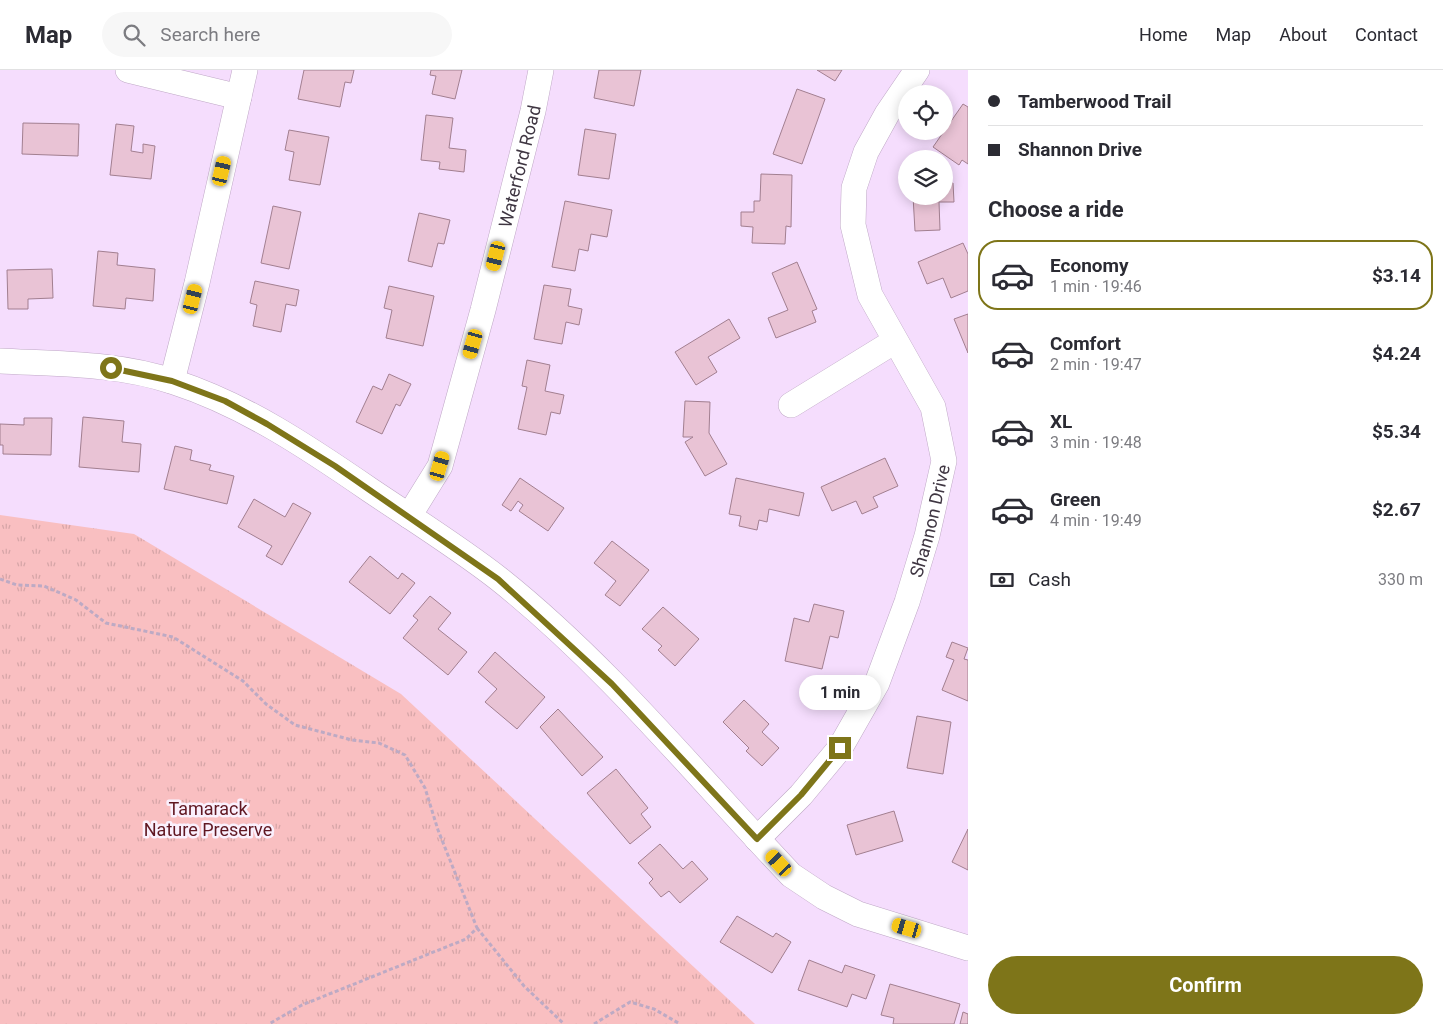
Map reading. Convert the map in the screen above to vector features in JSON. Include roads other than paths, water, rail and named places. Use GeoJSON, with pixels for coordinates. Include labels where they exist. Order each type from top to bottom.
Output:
{"type":"FeatureCollection","features":[{"type":"Feature","properties":{"kind":"street"},"geometry":{"type":"LineString","coordinates":[[128,70],[239,96]]}},
{"type":"Feature","properties":{"kind":"street"},"geometry":{"type":"LineString","coordinates":[[172,381],[245,70]]}},
{"type":"Feature","properties":{"kind":"street","name":"Waterford Road"},"geometry":{"type":"LineString","coordinates":[[409,516],[440,466],[485,300],[533,111],[541,70]]}},
{"type":"Feature","properties":{"kind":"street","name":"Shannon Drive"},"geometry":{"type":"LineString","coordinates":[[757,839],[801,795],[840,748],[877,683],[907,602],[927,536],[944,461],[933,407],[870,295],[853,225],[854,188],[866,152],[887,114],[917,70]]}},
{"type":"Feature","properties":{"kind":"street"},"geometry":{"type":"LineString","coordinates":[[791,405],[895,341]]}},
{"type":"Feature","properties":{"kind":"street"},"geometry":{"type":"LineString","coordinates":[[0,362],[111,368],[172,381],[225,401],[267,424],[335,466],[498,579],[612,684],[791,874],[824,897],[858,914],[968,948]]}},
{"type":"Feature","properties":{"kind":"park label","name":"Tamarack Nature Preserve"},"geometry":{"type":"Point","coordinates":[208,818]}}]}
